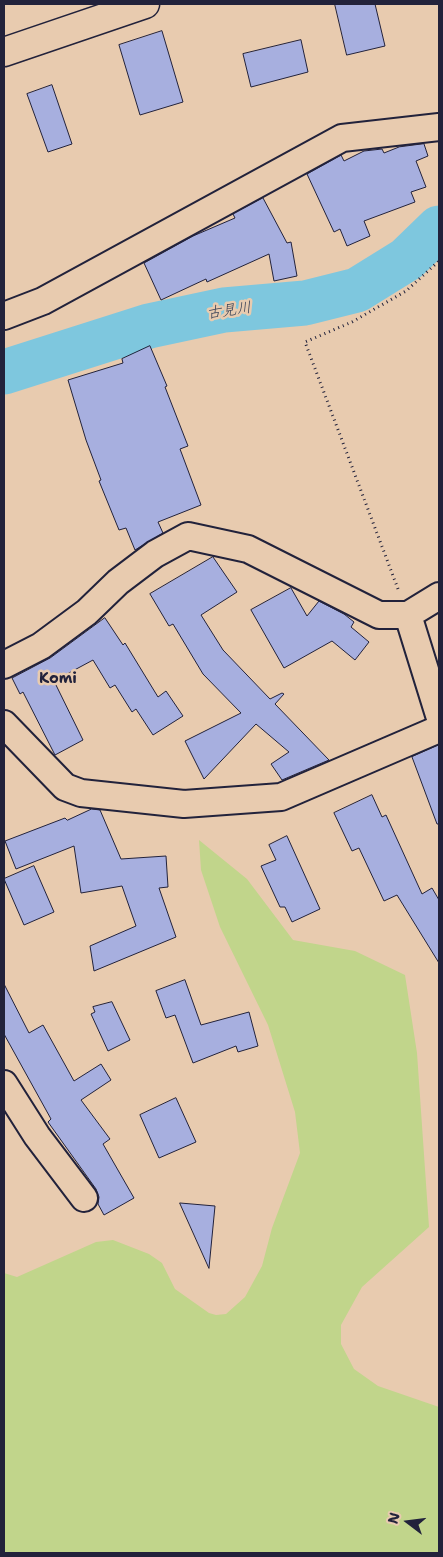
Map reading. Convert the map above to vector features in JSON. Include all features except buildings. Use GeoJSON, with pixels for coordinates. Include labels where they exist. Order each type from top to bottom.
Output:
{"type":"FeatureCollection","features":[{"type":"Feature","properties":{"kind":"street"},"geometry":{"type":"LineString","coordinates":[[4,52],[145,4]]}},
{"type":"Feature","properties":{"kind":"street"},"geometry":{"type":"LineString","coordinates":[[4,316],[43,301],[342,138],[439,127]]}},
{"type":"Feature","properties":{"kind":"street"},"geometry":{"type":"LineString","coordinates":[[4,665],[41,646],[87,612],[118,582],[155,554],[188,536],[248,550],[379,614],[408,615],[439,596]]}},
{"type":"Feature","properties":{"kind":"street"},"geometry":{"type":"LineString","coordinates":[[408,615],[439,715]]}},
{"type":"Feature","properties":{"kind":"street"},"geometry":{"type":"LineString","coordinates":[[4,724],[65,787],[81,793],[184,804],[281,797],[439,730]]}},
{"type":"Feature","properties":{"kind":"street"},"geometry":{"type":"LineString","coordinates":[[4,1084],[37,1136],[84,1198]]}},
{"type":"Feature","properties":{"kind":"path"},"geometry":{"type":"LineString","coordinates":[[408,615],[305,342],[352,322],[406,291],[439,261]]}},
{"type":"Feature","properties":{"kind":"green space"},"geometry":{"type":"Polygon","coordinates":[[[199,840],[247,879],[293,940],[355,951],[405,975],[417,1053],[429,1227],[362,1287],[341,1325],[341,1344],[354,1369],[378,1386],[439,1407],[439,1553],[4,1553],[4,1273],[17,1277],[96,1242],[113,1240],[149,1254],[162,1263],[175,1289],[209,1313],[216,1315],[226,1314],[245,1297],[262,1266],[272,1228],[300,1153],[295,1112],[268,1025],[220,927],[201,870],[199,840]]]}},
{"type":"Feature","properties":{"kind":"waterway","name":"古見川"},"geometry":{"type":"LineString","coordinates":[[4,372],[149,326],[224,310],[305,303],[357,290],[407,259],[439,228]]}},
{"type":"Feature","properties":{"kind":"district","name":"Komi"},"geometry":{"type":"Point","coordinates":[58,679]}}]}
